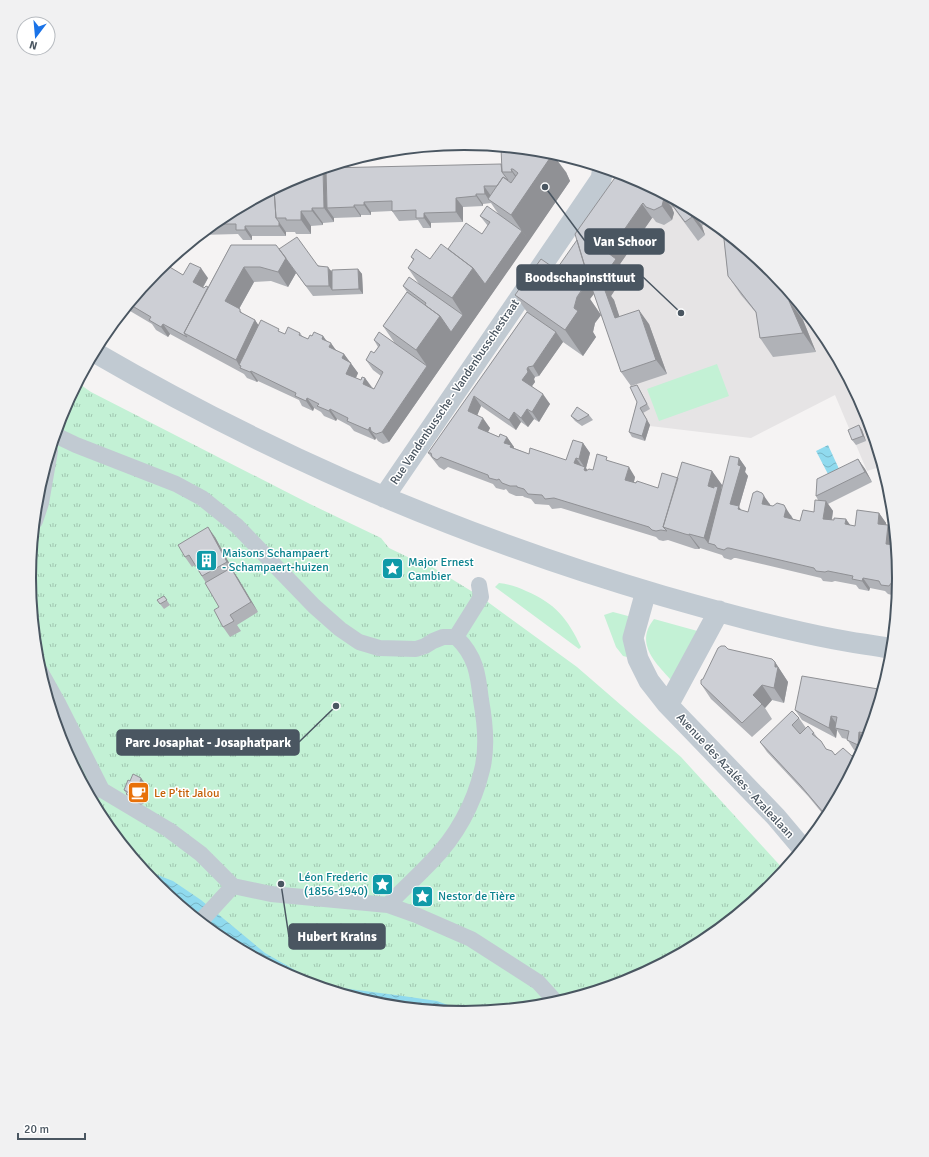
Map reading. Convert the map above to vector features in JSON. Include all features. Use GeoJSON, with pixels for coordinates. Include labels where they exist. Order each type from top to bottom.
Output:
{"type":"FeatureCollection","features":[{"type":"Feature","properties":{"kind":"street","name":"Rue Vandenbussche - Vandenbusschestraat"},"geometry":{"type":"LineString","coordinates":[[384,497],[601,179],[602,173]]}},
{"type":"Feature","properties":{"kind":"street"},"geometry":{"type":"LineString","coordinates":[[99,355],[185,403],[275,448],[384,497],[491,540],[588,573],[719,611],[833,639],[887,648]]}},
{"type":"Feature","properties":{"kind":"street"},"geometry":{"type":"LineString","coordinates":[[60,438],[176,484],[202,498],[237,526],[314,606],[340,629],[359,642],[379,648],[416,649],[425,646],[433,640],[443,637],[456,637],[466,646],[472,658],[479,683],[484,715],[485,746],[483,770],[463,821],[450,840],[432,861],[388,905]]}},
{"type":"Feature","properties":{"kind":"street"},"geometry":{"type":"LineString","coordinates":[[456,637],[481,596],[479,584]]}},
{"type":"Feature","properties":{"kind":"street","name":"Avenue des Azalées - Azalealaan"},"geometry":{"type":"LineString","coordinates":[[646,591],[632,638],[638,659],[649,681],[667,704],[776,816],[800,845]]}},
{"type":"Feature","properties":{"kind":"street","name":"Avenue des Azalées - Azalealaan"},"geometry":{"type":"LineString","coordinates":[[667,704],[672,698],[719,611]]}},
{"type":"Feature","properties":{"kind":"street"},"geometry":{"type":"LineString","coordinates":[[52,693],[102,790]]}},
{"type":"Feature","properties":{"kind":"street"},"geometry":{"type":"LineString","coordinates":[[91,789],[102,790],[169,830],[201,854],[233,886],[271,894],[388,905],[416,915],[471,940],[538,982],[552,998]]}},
{"type":"Feature","properties":{"kind":"street"},"geometry":{"type":"LineString","coordinates":[[204,918],[233,886]]}},
{"type":"Feature","properties":{"kind":"shaded area"},"geometry":{"type":"Polygon","coordinates":[[[633,185],[654,194],[694,216],[705,235],[702,226],[705,223],[747,256],[787,296],[821,340],[849,389],[870,441],[878,468],[867,471],[835,395],[751,438],[650,426],[633,392],[598,288],[633,185]]]}},
{"type":"Feature","properties":{"kind":"green space"},"geometry":{"type":"Polygon","coordinates":[[[717,364],[729,396],[659,421],[647,389],[717,364]]]}},
{"type":"Feature","properties":{"kind":"green space"},"geometry":{"type":"Polygon","coordinates":[[[82,386],[91,392],[310,504],[381,538],[389,548],[416,561],[424,562],[481,597],[577,667],[681,757],[781,867],[747,901],[703,935],[654,963],[602,984],[548,999],[493,1006],[464,1007],[409,1003],[381,999],[354,992],[301,974],[250,950],[226,935],[182,901],[142,861],[108,817],[93,793],[80,768],[59,716],[44,662],[40,634],[37,607],[37,550],[44,495],[51,468],[59,441],[82,386]]]}},
{"type":"Feature","properties":{"kind":"green space"},"geometry":{"type":"Polygon","coordinates":[[[499,583],[523,590],[545,601],[553,607],[566,620],[581,647],[579,649],[495,587],[499,583]]]}},
{"type":"Feature","properties":{"kind":"green space"},"geometry":{"type":"Polygon","coordinates":[[[613,612],[628,616],[626,641],[627,657],[623,656],[616,647],[604,615],[613,612]]]}},
{"type":"Feature","properties":{"kind":"green space"},"geometry":{"type":"Polygon","coordinates":[[[654,619],[701,632],[673,680],[670,679],[658,665],[646,644],[646,636],[654,619]]]}},
{"type":"Feature","properties":{"kind":"water"},"geometry":{"type":"Polygon","coordinates":[[[828,445],[840,471],[829,476],[816,451],[828,445]]]}},
{"type":"Feature","properties":{"kind":"water"},"geometry":{"type":"Polygon","coordinates":[[[155,874],[173,881],[201,900],[265,953],[304,975],[275,963],[226,935],[182,901],[155,874]]]}},
{"type":"Feature","properties":{"kind":"water"},"geometry":{"type":"Polygon","coordinates":[[[335,986],[342,988],[437,1001],[452,1007],[381,999],[335,986]]]}},
{"type":"Feature","properties":{"kind":"building"},"geometry":{"type":"Polygon","coordinates":[[[501,152],[550,158],[511,215],[488,199],[503,177],[511,183],[518,173],[513,169],[511,169],[512,172],[502,172],[501,152]]]}},
{"type":"Feature","properties":{"kind":"building"},"geometry":{"type":"Polygon","coordinates":[[[501,164],[502,172],[508,180],[503,177],[497,186],[484,186],[485,194],[476,194],[476,196],[456,198],[456,212],[424,213],[424,218],[416,218],[416,210],[392,211],[392,201],[364,202],[364,205],[354,205],[354,207],[327,208],[326,173],[345,168],[501,164]]]}},
{"type":"Feature","properties":{"kind":"building"},"geometry":{"type":"Polygon","coordinates":[[[323,174],[324,208],[312,208],[312,211],[301,211],[301,220],[276,218],[274,194],[323,174]]]}},
{"type":"Feature","properties":{"kind":"building"},"geometry":{"type":"Polygon","coordinates":[[[615,178],[664,199],[662,206],[654,210],[646,207],[643,203],[642,204],[608,253],[616,259],[600,282],[602,286],[603,285],[615,318],[639,310],[656,360],[621,372],[587,274],[575,234],[615,178]]]}},
{"type":"Feature","properties":{"kind":"building"},"geometry":{"type":"Polygon","coordinates":[[[274,194],[276,218],[279,222],[279,226],[245,226],[245,230],[236,230],[236,224],[223,224],[250,207],[274,194]]]}},
{"type":"Feature","properties":{"kind":"building"},"geometry":{"type":"Polygon","coordinates":[[[670,203],[691,214],[692,217],[685,222],[670,203]]]}},
{"type":"Feature","properties":{"kind":"building"},"geometry":{"type":"Polygon","coordinates":[[[487,206],[522,231],[485,284],[473,268],[448,249],[466,223],[482,234],[490,222],[480,216],[487,206]]]}},
{"type":"Feature","properties":{"kind":"building"},"geometry":{"type":"Polygon","coordinates":[[[297,237],[318,266],[328,267],[329,286],[306,286],[279,249],[297,237]]]}},
{"type":"Feature","properties":{"kind":"building"},"geometry":{"type":"Polygon","coordinates":[[[724,238],[747,256],[787,296],[791,301],[789,301],[803,333],[760,338],[756,312],[728,276],[724,238]]]}},
{"type":"Feature","properties":{"kind":"building"},"geometry":{"type":"Polygon","coordinates":[[[577,240],[589,280],[583,289],[556,270],[577,240]]]}},
{"type":"Feature","properties":{"kind":"building"},"geometry":{"type":"Polygon","coordinates":[[[441,244],[473,268],[452,298],[408,268],[414,259],[411,257],[416,249],[430,259],[441,244]]]}},
{"type":"Feature","properties":{"kind":"building"},"geometry":{"type":"Polygon","coordinates":[[[231,245],[276,245],[286,258],[278,272],[260,267],[244,267],[225,301],[240,309],[240,312],[255,320],[236,360],[184,333],[231,245]]]}},
{"type":"Feature","properties":{"kind":"building"},"geometry":{"type":"Polygon","coordinates":[[[541,259],[583,288],[577,297],[574,308],[578,311],[565,330],[515,295],[541,259]]]}},
{"type":"Feature","properties":{"kind":"building"},"geometry":{"type":"Polygon","coordinates":[[[190,263],[201,268],[193,282],[204,288],[206,286],[208,287],[184,333],[187,337],[163,324],[161,327],[149,320],[151,317],[134,307],[142,296],[170,268],[183,275],[190,263]]]}},
{"type":"Feature","properties":{"kind":"building"},"geometry":{"type":"Polygon","coordinates":[[[358,269],[359,289],[332,290],[332,270],[358,269]]]}},
{"type":"Feature","properties":{"kind":"building"},"geometry":{"type":"Polygon","coordinates":[[[409,277],[463,315],[451,332],[440,316],[425,305],[426,303],[403,286],[409,277]]]}},
{"type":"Feature","properties":{"kind":"building"},"geometry":{"type":"Polygon","coordinates":[[[407,292],[440,316],[416,350],[383,326],[407,292]]]}},
{"type":"Feature","properties":{"kind":"building"},"geometry":{"type":"Polygon","coordinates":[[[527,312],[556,332],[533,366],[528,367],[528,372],[522,380],[543,394],[532,412],[527,409],[521,418],[514,412],[509,420],[474,396],[468,411],[483,418],[478,428],[499,437],[500,434],[507,437],[504,443],[511,445],[510,447],[529,454],[530,448],[566,460],[573,440],[583,443],[579,459],[576,458],[574,463],[585,467],[584,470],[586,471],[589,469],[593,470],[597,454],[607,457],[606,460],[629,467],[625,480],[636,483],[637,481],[658,488],[662,473],[678,478],[663,527],[667,531],[652,530],[649,527],[554,498],[545,499],[542,495],[528,494],[524,489],[517,486],[510,486],[502,483],[499,479],[489,478],[488,475],[441,457],[437,460],[432,457],[431,453],[428,453],[527,312]]]}},
{"type":"Feature","properties":{"kind":"building"},"geometry":{"type":"Polygon","coordinates":[[[261,320],[279,329],[278,331],[285,334],[288,327],[300,333],[299,335],[308,339],[314,332],[323,336],[322,339],[331,343],[329,347],[344,354],[342,358],[351,363],[346,374],[361,380],[362,377],[365,378],[363,384],[374,389],[383,372],[366,360],[371,351],[374,353],[380,345],[374,340],[379,332],[427,366],[382,432],[376,434],[371,431],[370,427],[368,430],[347,421],[348,418],[330,409],[329,411],[317,406],[319,404],[307,398],[306,401],[295,396],[296,393],[251,371],[250,372],[240,368],[241,366],[239,365],[261,320]]]}},
{"type":"Feature","properties":{"kind":"building"},"geometry":{"type":"Polygon","coordinates":[[[637,385],[647,404],[640,408],[647,420],[642,436],[629,432],[637,402],[630,387],[637,385]]]}},
{"type":"Feature","properties":{"kind":"building"},"geometry":{"type":"Polygon","coordinates":[[[577,407],[589,415],[578,421],[571,416],[577,407]]]}},
{"type":"Feature","properties":{"kind":"building"},"geometry":{"type":"Polygon","coordinates":[[[859,425],[863,436],[852,440],[848,430],[859,425]]]}},
{"type":"Feature","properties":{"kind":"building"},"geometry":{"type":"Polygon","coordinates":[[[730,456],[739,458],[738,465],[741,466],[730,504],[739,506],[738,509],[748,512],[753,493],[757,491],[762,493],[764,496],[762,504],[773,506],[777,503],[784,505],[786,509],[784,517],[800,521],[803,510],[814,512],[815,500],[826,501],[823,519],[846,519],[845,524],[855,526],[857,510],[879,513],[878,524],[888,525],[886,544],[891,544],[893,583],[889,586],[881,585],[879,581],[863,578],[862,581],[852,579],[853,576],[828,571],[816,571],[814,568],[729,548],[724,550],[708,543],[730,456]]]}},
{"type":"Feature","properties":{"kind":"building"},"geometry":{"type":"Polygon","coordinates":[[[858,459],[865,472],[816,496],[817,479],[858,459]]]}},
{"type":"Feature","properties":{"kind":"building"},"geometry":{"type":"Polygon","coordinates":[[[682,462],[712,471],[708,486],[714,488],[714,486],[718,487],[704,538],[663,527],[682,462]]]}},
{"type":"Feature","properties":{"kind":"building","name":"Maisons Schampaert - Schampaert-huizen"},"geometry":{"type":"Polygon","coordinates":[[[208,527],[227,562],[202,576],[189,555],[185,557],[178,545],[208,527]]]}},
{"type":"Feature","properties":{"kind":"building"},"geometry":{"type":"Polygon","coordinates":[[[231,568],[251,602],[230,615],[234,621],[223,627],[214,610],[219,607],[205,583],[231,568]]]}},
{"type":"Feature","properties":{"kind":"building"},"geometry":{"type":"Polygon","coordinates":[[[164,596],[167,600],[160,604],[157,600],[164,596]]]}},
{"type":"Feature","properties":{"kind":"building"},"geometry":{"type":"Polygon","coordinates":[[[721,646],[772,659],[775,662],[775,667],[778,667],[774,688],[762,685],[753,695],[762,704],[742,723],[701,684],[701,680],[703,679],[718,648],[721,646]]]}},
{"type":"Feature","properties":{"kind":"building"},"geometry":{"type":"Polygon","coordinates":[[[802,676],[878,689],[864,733],[859,732],[858,745],[847,740],[849,731],[835,728],[837,717],[831,716],[829,728],[795,710],[802,676]]]}},
{"type":"Feature","properties":{"kind":"building"},"geometry":{"type":"Polygon","coordinates":[[[792,711],[799,718],[792,725],[800,734],[808,726],[814,733],[812,734],[821,741],[826,749],[832,751],[835,755],[843,748],[852,756],[855,753],[836,793],[824,813],[760,742],[792,711]]]}},
{"type":"Feature","properties":{"kind":"building"},"geometry":{"type":"Polygon","coordinates":[[[133,774],[141,778],[140,782],[143,784],[141,792],[142,795],[138,800],[126,794],[128,792],[124,790],[128,780],[130,781],[133,774]]]}},
{"type":"Feature","properties":{"kind":"place","name":"Van Schoor"},"geometry":{"type":"Point","coordinates":[545,187]}},
{"type":"Feature","properties":{"kind":"place","name":"Boodschapinstituut"},"geometry":{"type":"Point","coordinates":[681,313]}},
{"type":"Feature","properties":{"kind":"place","name":"Maisons Schampaert - Schampaert-huizen"},"geometry":{"type":"Point","coordinates":[207,560]}},
{"type":"Feature","properties":{"kind":"place","name":"Major Ernest Cambier"},"geometry":{"type":"Point","coordinates":[393,569]}},
{"type":"Feature","properties":{"kind":"place","name":"Parc Josaphat - Josaphatpark"},"geometry":{"type":"Point","coordinates":[336,706]}},
{"type":"Feature","properties":{"kind":"place","name":"Le P'tit Jalou"},"geometry":{"type":"Point","coordinates":[139,793]}},
{"type":"Feature","properties":{"kind":"place","name":"Hubert Krains"},"geometry":{"type":"Point","coordinates":[281,884]}},
{"type":"Feature","properties":{"kind":"place","name":"Léon Frederic (1856-1940)"},"geometry":{"type":"Point","coordinates":[383,884]}},
{"type":"Feature","properties":{"kind":"place","name":"Nestor de Tière"},"geometry":{"type":"Point","coordinates":[423,896]}}]}
